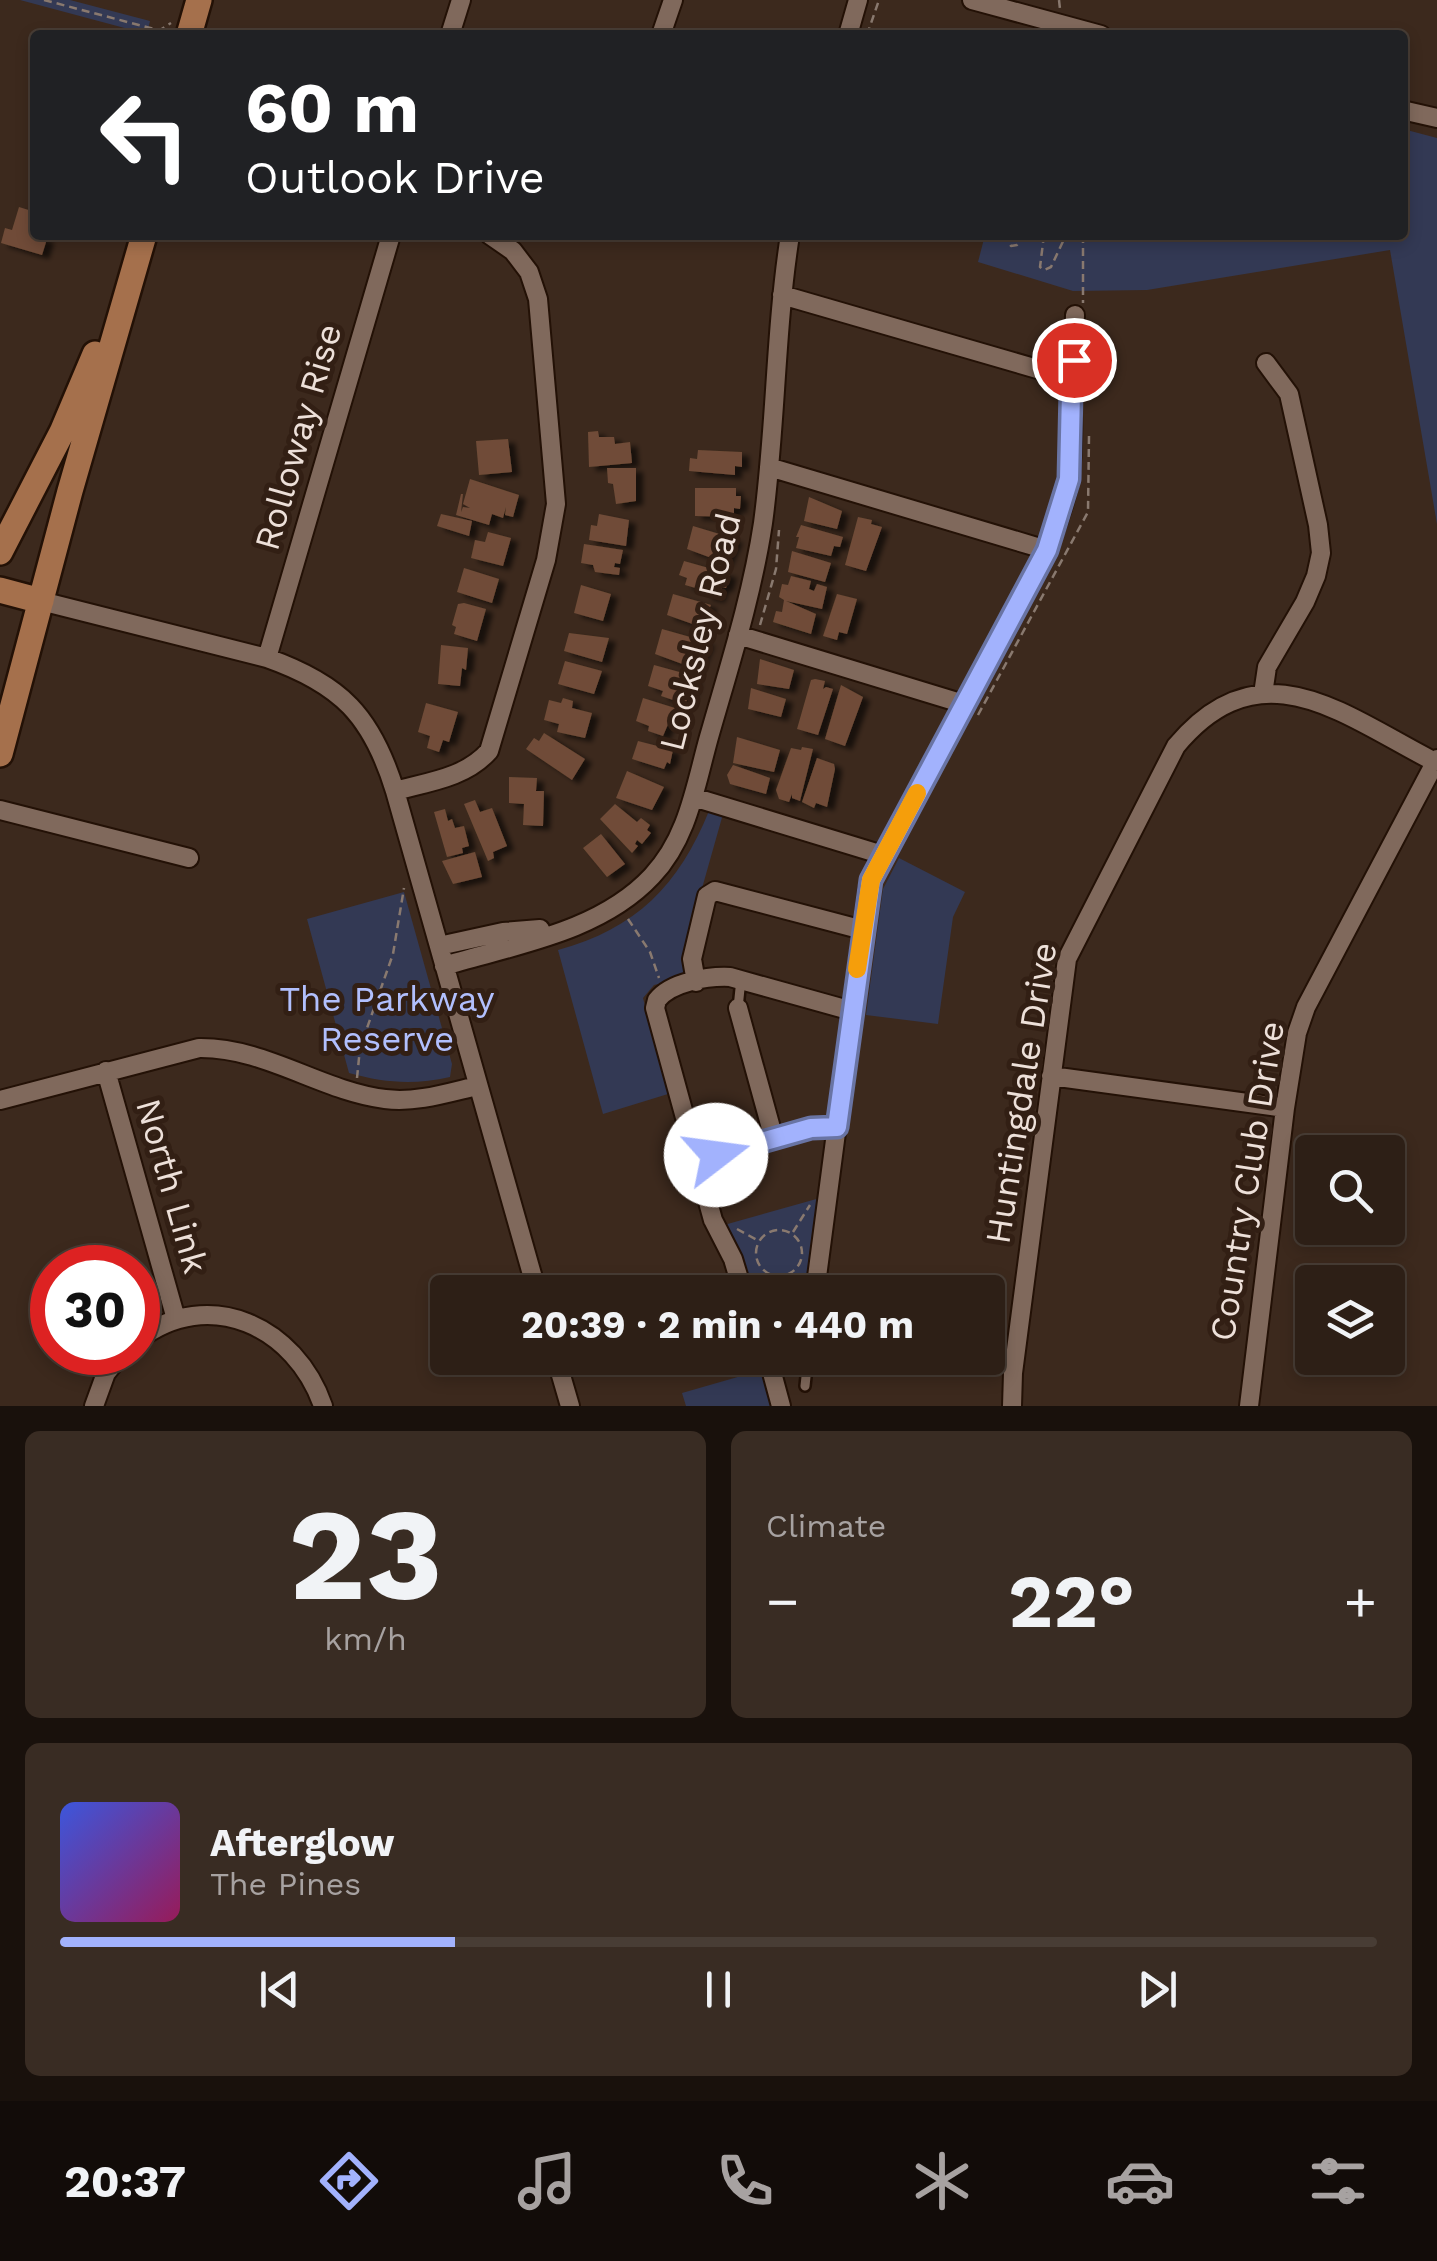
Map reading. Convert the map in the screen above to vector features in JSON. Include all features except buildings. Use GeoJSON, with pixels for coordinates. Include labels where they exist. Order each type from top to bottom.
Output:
{"type":"FeatureCollection","features":[{"type":"Feature","properties":{"kind":"main road"},"geometry":{"type":"LineString","coordinates":[[191,30],[199,0]]}},
{"type":"Feature","properties":{"kind":"main road"},"geometry":{"type":"LineString","coordinates":[[192,30],[214,0]]}},
{"type":"Feature","properties":{"kind":"main road"},"geometry":{"type":"LineString","coordinates":[[0,552],[78,396],[109,314],[131,240]]}},
{"type":"Feature","properties":{"kind":"main road"},"geometry":{"type":"LineString","coordinates":[[0,754],[4,721],[143,240]]}},
{"type":"Feature","properties":{"kind":"main road"},"geometry":{"type":"LineString","coordinates":[[0,590],[41,601]]}},
{"type":"Feature","properties":{"kind":"street"},"geometry":{"type":"LineString","coordinates":[[452,30],[461,0]]}},
{"type":"Feature","properties":{"kind":"street"},"geometry":{"type":"LineString","coordinates":[[663,30],[673,0]]}},
{"type":"Feature","properties":{"kind":"street"},"geometry":{"type":"LineString","coordinates":[[849,30],[858,0]]}},
{"type":"Feature","properties":{"kind":"street"},"geometry":{"type":"LineString","coordinates":[[972,0],[1032,27],[1058,30]]}},
{"type":"Feature","properties":{"kind":"street"},"geometry":{"type":"LineString","coordinates":[[1408,118],[1437,118]]}},
{"type":"Feature","properties":{"kind":"street","name":"Rolloway Rise"},"geometry":{"type":"LineString","coordinates":[[268,658],[391,240]]}},
{"type":"Feature","properties":{"kind":"street"},"geometry":{"type":"LineString","coordinates":[[395,791],[460,773],[478,764],[489,752],[552,535],[555,467],[538,299],[529,272],[513,251],[497,240]]}},
{"type":"Feature","properties":{"kind":"street","name":"Locksley Road"},"geometry":{"type":"LineString","coordinates":[[444,966],[570,928],[610,910],[652,876],[684,830],[747,638],[770,467],[789,240]]}},
{"type":"Feature","properties":{"kind":"street"},"geometry":{"type":"LineString","coordinates":[[782,295],[1064,377],[1071,392],[1069,479],[1047,550],[871,880],[817,1275]]}},
{"type":"Feature","properties":{"kind":"street"},"geometry":{"type":"LineString","coordinates":[[1064,377],[1074,360],[1075,315]]}},
{"type":"Feature","properties":{"kind":"street"},"geometry":{"type":"LineString","coordinates":[[1263,694],[1267,668],[1305,602],[1321,553],[1289,394],[1266,363]]}},
{"type":"Feature","properties":{"kind":"street"},"geometry":{"type":"LineString","coordinates":[[770,467],[1047,550]]}},
{"type":"Feature","properties":{"kind":"street"},"geometry":{"type":"LineString","coordinates":[[41,601],[268,658],[314,678],[358,711],[386,761],[532,1275]]}},
{"type":"Feature","properties":{"kind":"street"},"geometry":{"type":"LineString","coordinates":[[747,638],[964,704]]}},
{"type":"Feature","properties":{"kind":"street","name":"Huntingdale Drive"},"geometry":{"type":"LineString","coordinates":[[1012,1406],[1067,959],[1176,746],[1218,706],[1263,694],[1307,696],[1436,760]]}},
{"type":"Feature","properties":{"kind":"street","name":"Country Club Drive"},"geometry":{"type":"LineString","coordinates":[[1249,1406],[1284,1108],[1297,1033],[1306,1006],[1436,760]]}},
{"type":"Feature","properties":{"kind":"street"},"geometry":{"type":"LineString","coordinates":[[693,797],[883,855]]}},
{"type":"Feature","properties":{"kind":"street"},"geometry":{"type":"LineString","coordinates":[[0,810],[189,858]]}},
{"type":"Feature","properties":{"kind":"street"},"geometry":{"type":"LineString","coordinates":[[696,982],[692,959],[707,896],[714,890],[863,930]]}},
{"type":"Feature","properties":{"kind":"street","name":"Locksley Road"},"geometry":{"type":"LineString","coordinates":[[438,946],[503,932],[570,928]]}},
{"type":"Feature","properties":{"kind":"street"},"geometry":{"type":"LineString","coordinates":[[737,1275],[713,1220],[656,1000],[663,992],[720,976],[852,1011]]}},
{"type":"Feature","properties":{"kind":"street"},"geometry":{"type":"LineString","coordinates":[[738,1008],[774,1139]]}},
{"type":"Feature","properties":{"kind":"street"},"geometry":{"type":"LineString","coordinates":[[0,1100],[181,1051],[225,1048],[385,1099],[412,1100],[477,1086]]}},
{"type":"Feature","properties":{"kind":"street","name":"North Link"},"geometry":{"type":"LineString","coordinates":[[106,1071],[176,1318]]}},
{"type":"Feature","properties":{"kind":"street"},"geometry":{"type":"LineString","coordinates":[[1051,1076],[1284,1108]]}},
{"type":"Feature","properties":{"kind":"street"},"geometry":{"type":"LineString","coordinates":[[716,1155],[811,1128]]}},
{"type":"Feature","properties":{"kind":"street"},"geometry":{"type":"LineString","coordinates":[[160,1327],[176,1318],[218,1316],[262,1329],[281,1342],[307,1371],[323,1406]]}},
{"type":"Feature","properties":{"kind":"street"},"geometry":{"type":"LineString","coordinates":[[94,1406],[105,1375]]}},
{"type":"Feature","properties":{"kind":"street"},"geometry":{"type":"LineString","coordinates":[[561,1375],[570,1406]]}},
{"type":"Feature","properties":{"kind":"street"},"geometry":{"type":"LineString","coordinates":[[773,1375],[782,1406]]}},
{"type":"Feature","properties":{"kind":"lane"},"geometry":{"type":"LineString","coordinates":[[738,1008],[741,979]]}},
{"type":"Feature","properties":{"kind":"lane"},"geometry":{"type":"LineString","coordinates":[[811,1128],[837,1127]]}},
{"type":"Feature","properties":{"kind":"lane"},"geometry":{"type":"LineString","coordinates":[[696,1161],[716,1155]]}},
{"type":"Feature","properties":{"kind":"lane"},"geometry":{"type":"LineString","coordinates":[[804,1386],[806,1375]]}},
{"type":"Feature","properties":{"kind":"path"},"geometry":{"type":"LineString","coordinates":[[44,0],[160,30]]}},
{"type":"Feature","properties":{"kind":"path"},"geometry":{"type":"LineString","coordinates":[[869,30],[879,0]]}},
{"type":"Feature","properties":{"kind":"path"},"geometry":{"type":"LineString","coordinates":[[1043,240],[1040,267],[1044,270],[1050,267],[1064,240]]}},
{"type":"Feature","properties":{"kind":"path"},"geometry":{"type":"LineString","coordinates":[[1083,240],[1083,286]]}},
{"type":"Feature","properties":{"kind":"path"},"geometry":{"type":"LineString","coordinates":[[747,638],[776,569],[779,532]]}},
{"type":"Feature","properties":{"kind":"path"},"geometry":{"type":"LineString","coordinates":[[354,1092],[360,1048],[393,954],[404,886]]}},
{"type":"Feature","properties":{"kind":"path"},"geometry":{"type":"LineString","coordinates":[[618,923],[628,917],[655,964],[663,992]]}},
{"type":"Feature","properties":{"kind":"path"},"geometry":{"type":"LineString","coordinates":[[792,1233],[815,1198]]}},
{"type":"Feature","properties":{"kind":"path"},"geometry":{"type":"LineString","coordinates":[[730,1225],[759,1241]]}},
{"type":"Feature","properties":{"kind":"path"},"geometry":{"type":"LineString","coordinates":[[770,1231],[792,1233],[802,1245],[798,1268],[785,1276],[770,1274],[758,1264],[759,1241],[770,1231]]}},
{"type":"Feature","properties":{"kind":"green space"},"geometry":{"type":"Polygon","coordinates":[[[20,0],[70,0],[150,21],[148,30],[132,30],[20,0]]]}},
{"type":"Feature","properties":{"kind":"green space"},"geometry":{"type":"Polygon","coordinates":[[[1408,130],[1437,138],[1437,524],[1390,250],[1147,290],[1073,291],[978,262],[984,240],[1408,240],[1408,130]]]}},
{"type":"Feature","properties":{"kind":"green space"},"geometry":{"type":"Polygon","coordinates":[[[709,811],[723,814],[684,952],[686,973],[683,978],[654,985],[643,998],[668,1094],[603,1114],[558,950],[610,930],[652,900],[684,861],[709,811]]]}},
{"type":"Feature","properties":{"kind":"green space"},"geometry":{"type":"Polygon","coordinates":[[[899,858],[965,892],[953,917],[938,1024],[866,1015],[883,889],[899,858]]]}},
{"type":"Feature","properties":{"kind":"green space","name":"The Parkway Reserve"},"geometry":{"type":"Polygon","coordinates":[[[404,892],[452,1064],[450,1077],[399,1082],[349,1073],[307,919],[404,892]]]}},
{"type":"Feature","properties":{"kind":"green space"},"geometry":{"type":"Polygon","coordinates":[[[820,1198],[809,1275],[744,1275],[724,1225],[820,1198]]]}},
{"type":"Feature","properties":{"kind":"green space"},"geometry":{"type":"Polygon","coordinates":[[[745,1375],[763,1375],[772,1406],[686,1406],[682,1393],[745,1375]]]}},
{"type":"Feature","properties":{"kind":"slow traffic"},"geometry":{"type":"LineString","coordinates":[[857,969],[871,880],[917,793]]}},
{"type":"Feature","properties":{"kind":"route"},"geometry":{"type":"LineString","coordinates":[[716,1155],[811,1128],[837,1127],[871,880],[1047,550],[1069,479],[1071,392],[1064,377],[1074,360]]}}]}
